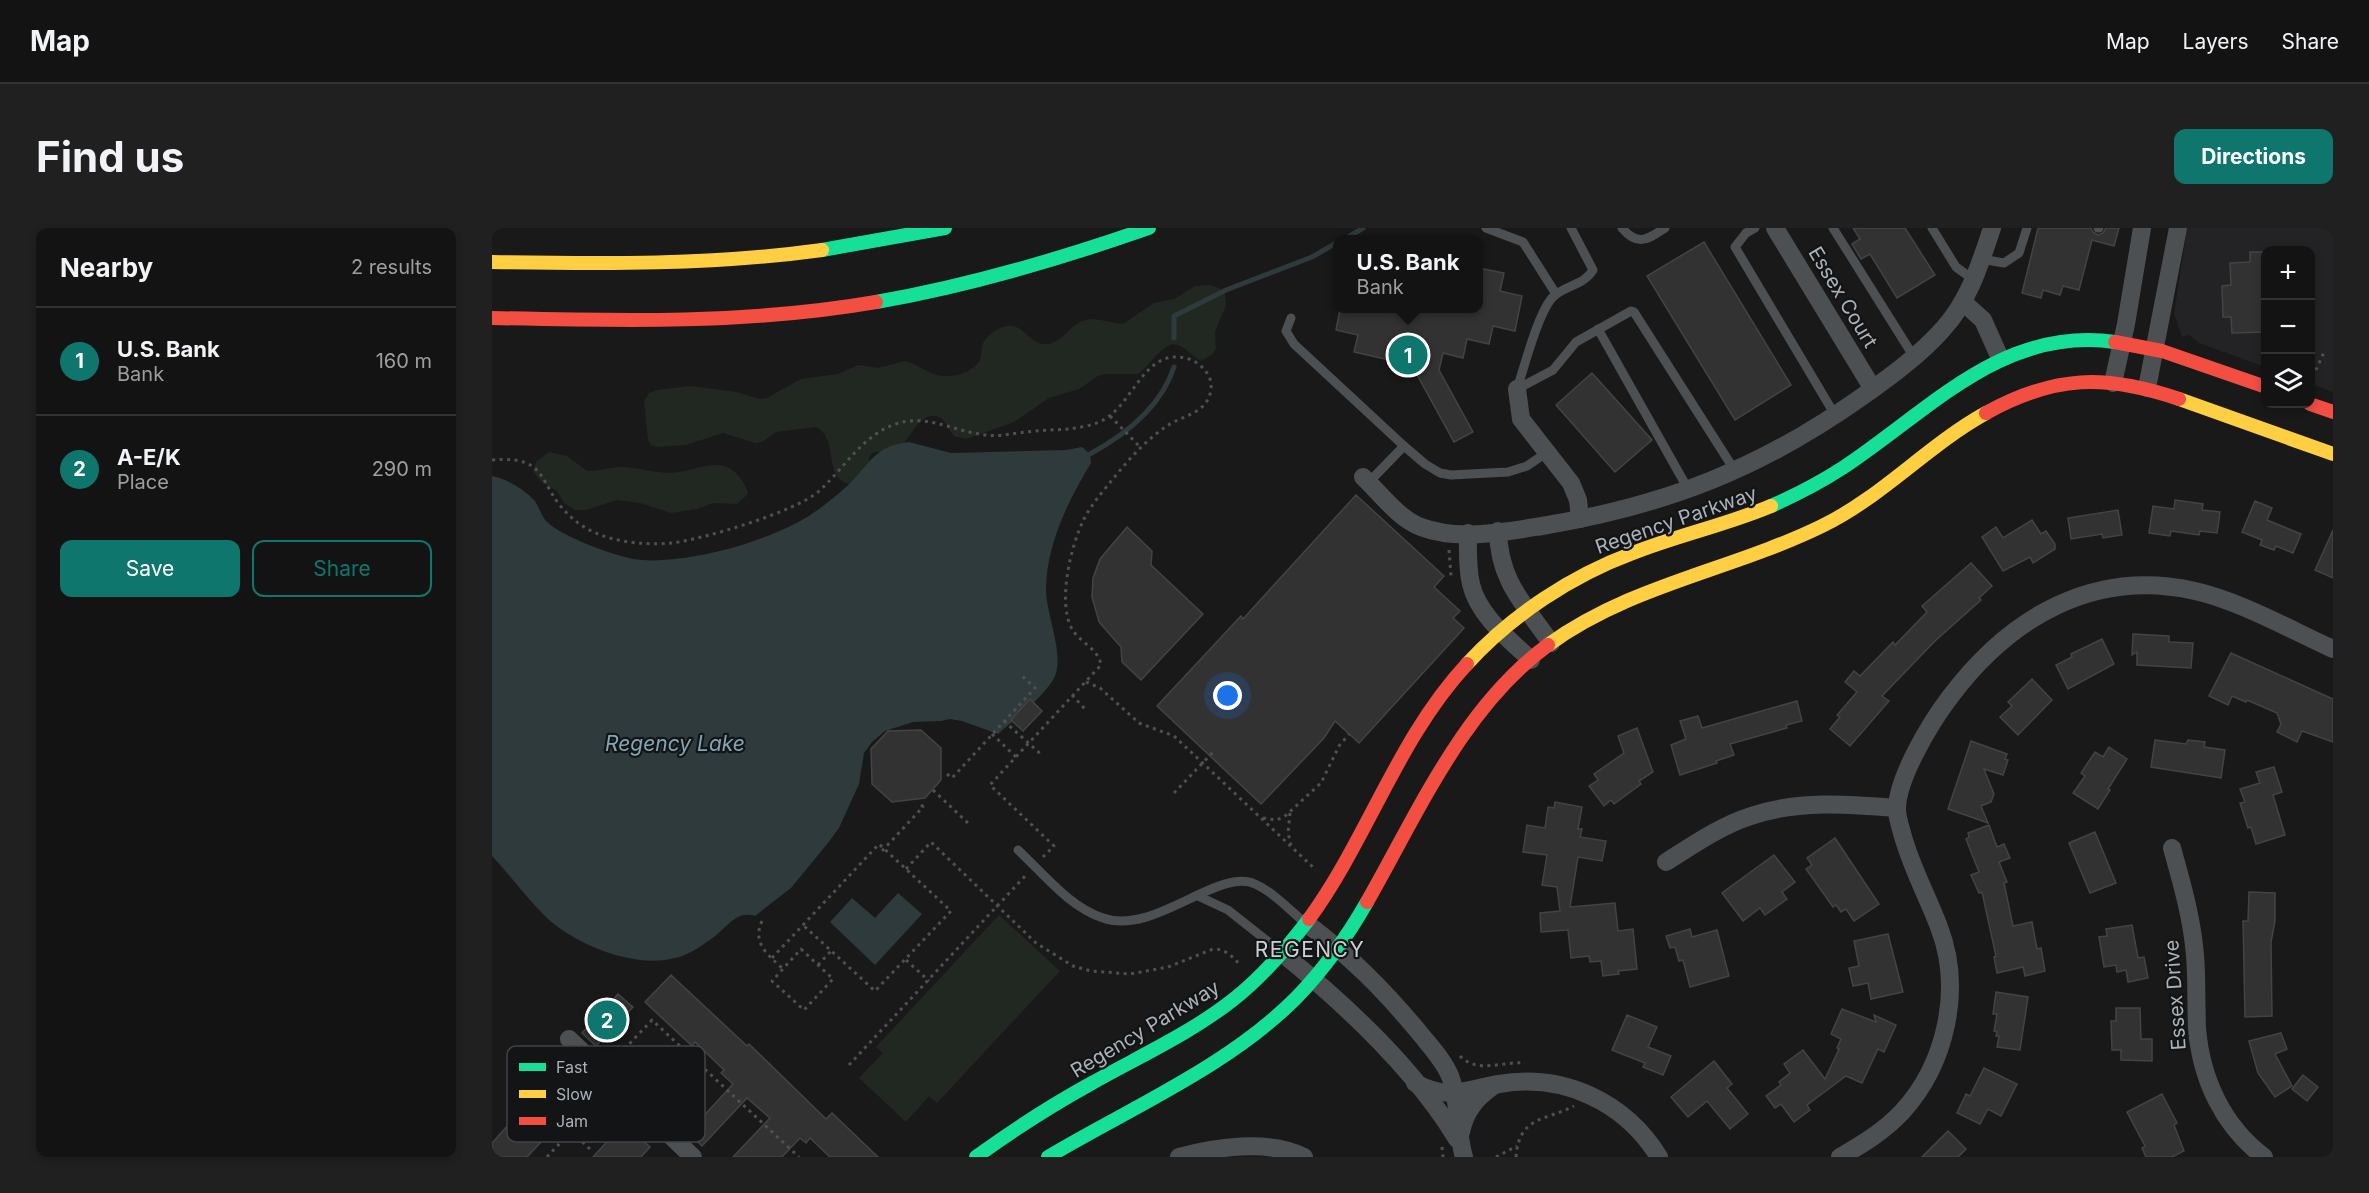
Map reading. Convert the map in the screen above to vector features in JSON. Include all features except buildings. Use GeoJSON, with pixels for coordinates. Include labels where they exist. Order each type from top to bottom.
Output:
{"type":"FeatureCollection","features":[{"type":"Feature","properties":{"kind":"main road"},"geometry":{"type":"LineString","coordinates":[[492,261],[604,263],[733,259],[822,250],[945,228]]}},
{"type":"Feature","properties":{"kind":"main road"},"geometry":{"type":"LineString","coordinates":[[492,318],[706,319],[815,310],[875,302],[972,282],[1059,258],[1149,228]]}},
{"type":"Feature","properties":{"kind":"main road","name":"Regency Parkway"},"geometry":{"type":"LineString","coordinates":[[976,1157],[1093,1082],[1212,1016],[1249,987],[1282,953],[1306,923],[1343,866],[1411,740],[1433,705],[1465,666],[1502,632],[1528,610],[1570,583],[1614,561],[1662,543],[1756,514],[1802,492],[1854,460],[1954,385],[2000,358],[2034,347],[2070,341],[2097,340],[2121,343],[2155,349],[2261,386]]}},
{"type":"Feature","properties":{"kind":"main road"},"geometry":{"type":"LineString","coordinates":[[1048,1157],[1227,1054],[1272,1020],[1314,979],[1339,948],[1370,897],[1453,749],[1491,700],[1551,643],[1601,612],[1638,594],[1775,549],[1828,524],[1880,491],[1971,422],[2012,398],[2055,385],[2113,382],[2146,388],[2333,454]]}},
{"type":"Feature","properties":{"kind":"main road"},"geometry":{"type":"LineString","coordinates":[[2315,406],[2333,412]]}},
{"type":"Feature","properties":{"kind":"street","name":"Essex Court"},"geometry":{"type":"LineString","coordinates":[[1775,228],[1872,389]]}},
{"type":"Feature","properties":{"kind":"street"},"geometry":{"type":"LineString","coordinates":[[1366,479],[1400,513],[1416,525],[1442,532],[1468,533],[1580,519],[1623,510],[1689,490],[1735,471],[1796,439],[1835,415],[1914,357],[1944,328],[1963,302],[1974,280],[1992,228]]}},
{"type":"Feature","properties":{"kind":"street"},"geometry":{"type":"LineString","coordinates":[[2113,382],[2142,228]]}},
{"type":"Feature","properties":{"kind":"street"},"geometry":{"type":"LineString","coordinates":[[2146,388],[2178,228]]}},
{"type":"Feature","properties":{"kind":"street"},"geometry":{"type":"LineString","coordinates":[[1963,302],[1983,320],[2000,358]]}},
{"type":"Feature","properties":{"kind":"street"},"geometry":{"type":"LineString","coordinates":[[1517,389],[1521,419],[1571,483],[1578,500],[1580,519]]}},
{"type":"Feature","properties":{"kind":"street"},"geometry":{"type":"LineString","coordinates":[[1498,531],[1504,571],[1551,643]]}},
{"type":"Feature","properties":{"kind":"street"},"geometry":{"type":"LineString","coordinates":[[1468,533],[1469,571],[1472,587],[1481,606],[1502,632],[1531,660]]}},
{"type":"Feature","properties":{"kind":"street"},"geometry":{"type":"LineString","coordinates":[[1840,1157],[1867,1142],[1885,1128],[1917,1093],[1931,1070],[1942,1042],[1950,993],[1945,947],[1909,858],[1897,808],[1916,752],[1934,718],[1955,690],[1990,653],[2017,629],[2066,600],[2108,588],[2139,585],[2196,591],[2225,601],[2333,649]]}},
{"type":"Feature","properties":{"kind":"street"},"geometry":{"type":"LineString","coordinates":[[1666,862],[1730,824],[1775,809],[1815,805],[1897,808]]}},
{"type":"Feature","properties":{"kind":"street","name":"Essex Drive"},"geometry":{"type":"LineString","coordinates":[[2172,848],[2190,911],[2195,956],[2200,1052],[2208,1080],[2230,1123],[2243,1139],[2264,1157]]}},
{"type":"Feature","properties":{"kind":"street"},"geometry":{"type":"LineString","coordinates":[[1306,923],[1339,948],[1470,1079],[1493,1086]]}},
{"type":"Feature","properties":{"kind":"street"},"geometry":{"type":"LineString","coordinates":[[1282,953],[1356,1016],[1441,1114],[1462,1150]]}},
{"type":"Feature","properties":{"kind":"street"},"geometry":{"type":"LineString","coordinates":[[569,1039],[576,1046]]}},
{"type":"Feature","properties":{"kind":"street"},"geometry":{"type":"LineString","coordinates":[[1449,1056],[1462,1150]]}},
{"type":"Feature","properties":{"kind":"street"},"geometry":{"type":"LineString","coordinates":[[1415,1083],[1439,1093],[1455,1094],[1493,1086],[1540,1083],[1560,1085],[1598,1098],[1626,1117],[1639,1128],[1659,1157]]}},
{"type":"Feature","properties":{"kind":"street"},"geometry":{"type":"LineString","coordinates":[[1462,1150],[1468,1112],[1481,1095],[1493,1086]]}},
{"type":"Feature","properties":{"kind":"street"},"geometry":{"type":"LineString","coordinates":[[677,1142],[693,1157]]}},
{"type":"Feature","properties":{"kind":"street"},"geometry":{"type":"LineString","coordinates":[[1179,1157],[1278,1150],[1304,1157]]}},
{"type":"Feature","properties":{"kind":"lane"},"geometry":{"type":"LineString","coordinates":[[1486,228],[1523,242],[1556,294]]}},
{"type":"Feature","properties":{"kind":"lane"},"geometry":{"type":"LineString","coordinates":[[1517,389],[1540,321],[1552,297],[1588,278],[1593,270],[1571,228]]}},
{"type":"Feature","properties":{"kind":"lane"},"geometry":{"type":"LineString","coordinates":[[1622,228],[1632,238],[1639,240],[1648,239],[1665,228]]}},
{"type":"Feature","properties":{"kind":"lane"},"geometry":{"type":"LineString","coordinates":[[1755,228],[1744,231],[1735,247],[1835,415]]}},
{"type":"Feature","properties":{"kind":"lane"},"geometry":{"type":"LineString","coordinates":[[1833,228],[1914,357]]}},
{"type":"Feature","properties":{"kind":"lane"},"geometry":{"type":"LineString","coordinates":[[1932,228],[1956,267],[1974,280]]}},
{"type":"Feature","properties":{"kind":"lane"},"geometry":{"type":"LineString","coordinates":[[1981,259],[2004,263],[2019,253],[2027,228]]}},
{"type":"Feature","properties":{"kind":"lane"},"geometry":{"type":"LineString","coordinates":[[1517,389],[1553,370],[1576,342],[1628,311],[1635,312],[1735,471]]}},
{"type":"Feature","properties":{"kind":"lane"},"geometry":{"type":"LineString","coordinates":[[1291,318],[1286,331],[1293,344],[1404,446],[1434,470],[1451,475],[1496,474],[1518,470],[1546,453]]}},
{"type":"Feature","properties":{"kind":"lane"},"geometry":{"type":"LineString","coordinates":[[1598,329],[1689,490]]}},
{"type":"Feature","properties":{"kind":"lane"},"geometry":{"type":"LineString","coordinates":[[1366,479],[1404,446]]}},
{"type":"Feature","properties":{"kind":"lane"},"geometry":{"type":"LineString","coordinates":[[1018,850],[1084,909],[1114,921],[1142,918],[1231,882],[1250,882],[1265,890],[1306,923]]}},
{"type":"Feature","properties":{"kind":"lane"},"geometry":{"type":"LineString","coordinates":[[1198,896],[1217,903],[1240,918],[1282,953]]}},
{"type":"Feature","properties":{"kind":"path"},"geometry":{"type":"LineString","coordinates":[[2316,370],[2325,350]]}},
{"type":"Feature","properties":{"kind":"path"},"geometry":{"type":"LineString","coordinates":[[492,460],[517,459],[531,464],[537,469],[567,514],[590,530],[633,541],[673,543],[754,520],[801,503],[826,484],[873,436],[894,424],[920,420],[976,434],[998,436],[1080,427],[1094,424],[1110,416],[1158,360],[1180,357],[1192,360],[1203,368],[1210,378],[1208,400],[1195,412],[1162,430],[1142,448],[1120,470],[1090,508],[1077,535],[1071,555],[1066,594],[1069,623],[1077,637],[1096,654],[1101,662],[1099,668],[990,785],[1054,846],[849,1065]]}},
{"type":"Feature","properties":{"kind":"path"},"geometry":{"type":"LineString","coordinates":[[1110,416],[1142,448]]}},
{"type":"Feature","properties":{"kind":"path"},"geometry":{"type":"LineString","coordinates":[[947,774],[952,778],[1035,688],[1020,674]]}},
{"type":"Feature","properties":{"kind":"path"},"geometry":{"type":"LineString","coordinates":[[1086,682],[1100,688],[1139,723],[1174,736],[1318,872]]}},
{"type":"Feature","properties":{"kind":"path"},"geometry":{"type":"LineString","coordinates":[[1072,695],[1086,710]]}},
{"type":"Feature","properties":{"kind":"path"},"geometry":{"type":"LineString","coordinates":[[1004,721],[1043,756]]}},
{"type":"Feature","properties":{"kind":"path"},"geometry":{"type":"LineString","coordinates":[[992,734],[1016,757]]}},
{"type":"Feature","properties":{"kind":"path"},"geometry":{"type":"LineString","coordinates":[[1262,818],[1276,820],[1291,812],[1321,783],[1339,746],[1349,734]]}},
{"type":"Feature","properties":{"kind":"path"},"geometry":{"type":"LineString","coordinates":[[1174,793],[1215,750]]}},
{"type":"Feature","properties":{"kind":"path"},"geometry":{"type":"LineString","coordinates":[[933,790],[969,824]]}},
{"type":"Feature","properties":{"kind":"path"},"geometry":{"type":"LineString","coordinates":[[883,850],[923,807],[920,804]]}},
{"type":"Feature","properties":{"kind":"path"},"geometry":{"type":"LineString","coordinates":[[1291,812],[1288,833],[1292,847]]}},
{"type":"Feature","properties":{"kind":"path"},"geometry":{"type":"LineString","coordinates":[[906,869],[931,842],[1036,943],[1073,966],[1091,971],[1130,975],[1149,972],[1213,949],[1220,949],[1229,954],[1243,968]]}},
{"type":"Feature","properties":{"kind":"path"},"geometry":{"type":"LineString","coordinates":[[772,958],[879,844],[951,911],[875,992],[803,925]]}},
{"type":"Feature","properties":{"kind":"path"},"geometry":{"type":"LineString","coordinates":[[762,921],[758,928],[758,940],[763,950],[783,969]]}},
{"type":"Feature","properties":{"kind":"path"},"geometry":{"type":"LineString","coordinates":[[818,965],[830,948]]}},
{"type":"Feature","properties":{"kind":"path"},"geometry":{"type":"LineString","coordinates":[[801,949],[818,965],[833,979],[804,1010],[772,981],[801,949]]}},
{"type":"Feature","properties":{"kind":"path"},"geometry":{"type":"LineString","coordinates":[[905,959],[929,981]]}},
{"type":"Feature","properties":{"kind":"path"},"geometry":{"type":"LineString","coordinates":[[628,1046],[652,1020],[680,1046]]}},
{"type":"Feature","properties":{"kind":"path"},"geometry":{"type":"LineString","coordinates":[[1449,1056],[1475,1065],[1528,1064]]}},
{"type":"Feature","properties":{"kind":"path"},"geometry":{"type":"LineString","coordinates":[[705,1069],[800,1157]]}},
{"type":"Feature","properties":{"kind":"path"},"geometry":{"type":"LineString","coordinates":[[1516,1157],[1516,1146],[1522,1132],[1531,1123],[1576,1105]]}},
{"type":"Feature","properties":{"kind":"path"},"geometry":{"type":"LineString","coordinates":[[547,1157],[561,1142]]}},
{"type":"Feature","properties":{"kind":"path"},"geometry":{"type":"LineString","coordinates":[[582,1142],[590,1149]]}},
{"type":"Feature","properties":{"kind":"path"},"geometry":{"type":"LineString","coordinates":[[1496,1157],[1516,1146]]}},
{"type":"Feature","properties":{"kind":"shaded area"},"geometry":{"type":"Polygon","coordinates":[[[2187,228],[2333,228],[2333,392],[2315,385],[2315,246],[2261,246],[2261,366],[2199,343],[2189,335],[2182,337],[2174,314],[2187,228]]]}},
{"type":"Feature","properties":{"kind":"shaded area"},"geometry":{"type":"Polygon","coordinates":[[[1209,285],[1225,293],[1226,305],[1215,332],[1216,348],[1213,354],[1201,361],[1181,346],[1173,344],[1163,350],[1138,374],[1098,376],[1079,389],[1049,398],[1014,422],[966,439],[954,436],[939,417],[926,417],[900,448],[889,452],[872,453],[869,457],[869,466],[850,484],[841,480],[836,474],[828,440],[816,427],[776,432],[762,442],[755,443],[723,433],[686,445],[657,447],[651,445],[648,440],[644,401],[649,393],[657,390],[690,386],[737,392],[759,399],[767,398],[801,379],[838,374],[858,365],[878,368],[905,361],[928,372],[953,376],[969,371],[977,364],[986,339],[1003,327],[1017,327],[1038,343],[1049,344],[1082,321],[1097,319],[1123,324],[1154,303],[1174,299],[1195,286],[1209,285]]]}},
{"type":"Feature","properties":{"kind":"shaded area"},"geometry":{"type":"Polygon","coordinates":[[[549,452],[567,456],[587,471],[624,467],[672,473],[711,465],[723,466],[738,476],[748,494],[737,504],[713,503],[697,509],[671,513],[640,503],[617,500],[586,510],[575,510],[564,503],[557,491],[543,483],[533,472],[536,462],[549,452]]]}},
{"type":"Feature","properties":{"kind":"shaded area"},"geometry":{"type":"Polygon","coordinates":[[[999,915],[1060,971],[937,1103],[929,1096],[906,1122],[859,1078],[883,1053],[876,1047],[999,915]]]}},
{"type":"Feature","properties":{"kind":"water","name":"Regency Lake"},"geometry":{"type":"Polygon","coordinates":[[[909,442],[951,453],[1066,450],[1082,447],[1090,454],[1091,463],[1074,493],[1054,540],[1047,574],[1047,601],[1058,657],[1055,676],[1051,683],[1030,707],[998,734],[950,719],[913,722],[885,731],[872,742],[864,753],[859,784],[839,828],[791,888],[755,916],[738,917],[691,952],[655,961],[635,959],[596,948],[561,929],[540,911],[492,856],[492,476],[509,482],[526,492],[535,501],[546,521],[574,539],[633,559],[679,559],[732,548],[759,539],[805,518],[847,486],[877,454],[890,447],[909,442]]]}},
{"type":"Feature","properties":{"kind":"water"},"geometry":{"type":"Polygon","coordinates":[[[898,893],[922,914],[875,965],[830,922],[852,898],[875,918],[898,893]]]}},
{"type":"Feature","properties":{"kind":"waterway"},"geometry":{"type":"LineString","coordinates":[[1351,235],[1363,228]]}},
{"type":"Feature","properties":{"kind":"waterway"},"geometry":{"type":"LineString","coordinates":[[1174,338],[1174,316],[1226,290],[1312,257],[1333,245]]}},
{"type":"Feature","properties":{"kind":"waterway"},"geometry":{"type":"LineString","coordinates":[[1090,454],[1129,429],[1151,407],[1160,395],[1174,367]]}},
{"type":"Feature","properties":{"kind":"traffic: fast"},"geometry":{"type":"LineString","coordinates":[[822,250],[945,228]]}},
{"type":"Feature","properties":{"kind":"traffic: fast"},"geometry":{"type":"LineString","coordinates":[[876,302],[1014,271],[1149,228]]}},
{"type":"Feature","properties":{"kind":"traffic: fast"},"geometry":{"type":"LineString","coordinates":[[1771,506],[1835,473],[1937,399],[2002,360],[2037,347],[2074,340],[2115,342]]}},
{"type":"Feature","properties":{"kind":"traffic: fast"},"geometry":{"type":"LineString","coordinates":[[1048,1157],[1210,1065],[1270,1022],[1297,997],[1326,963],[1367,902]]}},
{"type":"Feature","properties":{"kind":"traffic: fast"},"geometry":{"type":"LineString","coordinates":[[976,1157],[1062,1100],[1218,1011],[1265,971],[1309,919]]}},
{"type":"Feature","properties":{"kind":"traffic: slow"},"geometry":{"type":"LineString","coordinates":[[492,262],[699,261],[822,250]]}},
{"type":"Feature","properties":{"kind":"traffic: slow"},"geometry":{"type":"LineString","coordinates":[[2179,399],[2333,454]]}},
{"type":"Feature","properties":{"kind":"traffic: slow"},"geometry":{"type":"LineString","coordinates":[[1548,645],[1580,624],[1613,607],[1753,555],[1822,526],[1865,501],[1944,440],[1986,413]]}},
{"type":"Feature","properties":{"kind":"traffic: slow"},"geometry":{"type":"LineString","coordinates":[[1467,664],[1523,613],[1587,573],[1650,547],[1771,506]]}},
{"type":"Feature","properties":{"kind":"traffic: jam"},"geometry":{"type":"LineString","coordinates":[[492,318],[588,320],[732,318],[876,302]]}},
{"type":"Feature","properties":{"kind":"traffic: jam"},"geometry":{"type":"LineString","coordinates":[[2115,342],[2162,351],[2261,385]]}},
{"type":"Feature","properties":{"kind":"traffic: jam"},"geometry":{"type":"LineString","coordinates":[[1986,413],[2035,391],[2081,382],[2127,385],[2179,399]]}},
{"type":"Feature","properties":{"kind":"traffic: jam"},"geometry":{"type":"LineString","coordinates":[[2315,406],[2333,412]]}},
{"type":"Feature","properties":{"kind":"traffic: jam"},"geometry":{"type":"LineString","coordinates":[[1367,902],[1424,798],[1467,730],[1518,670],[1548,645]]}},
{"type":"Feature","properties":{"kind":"traffic: jam"},"geometry":{"type":"LineString","coordinates":[[1309,919],[1349,855],[1402,756],[1443,693],[1467,664]]}},
{"type":"Feature","properties":{"kind":"place","name":"U.S. Bank"},"geometry":{"type":"Point","coordinates":[1408,355]}},
{"type":"Feature","properties":{"kind":"place","name":"A-E/K"},"geometry":{"type":"Point","coordinates":[607,1020]}},
{"type":"Feature","properties":{"kind":"district","name":"REGENCY"},"geometry":{"type":"Point","coordinates":[1310,949]}}]}
